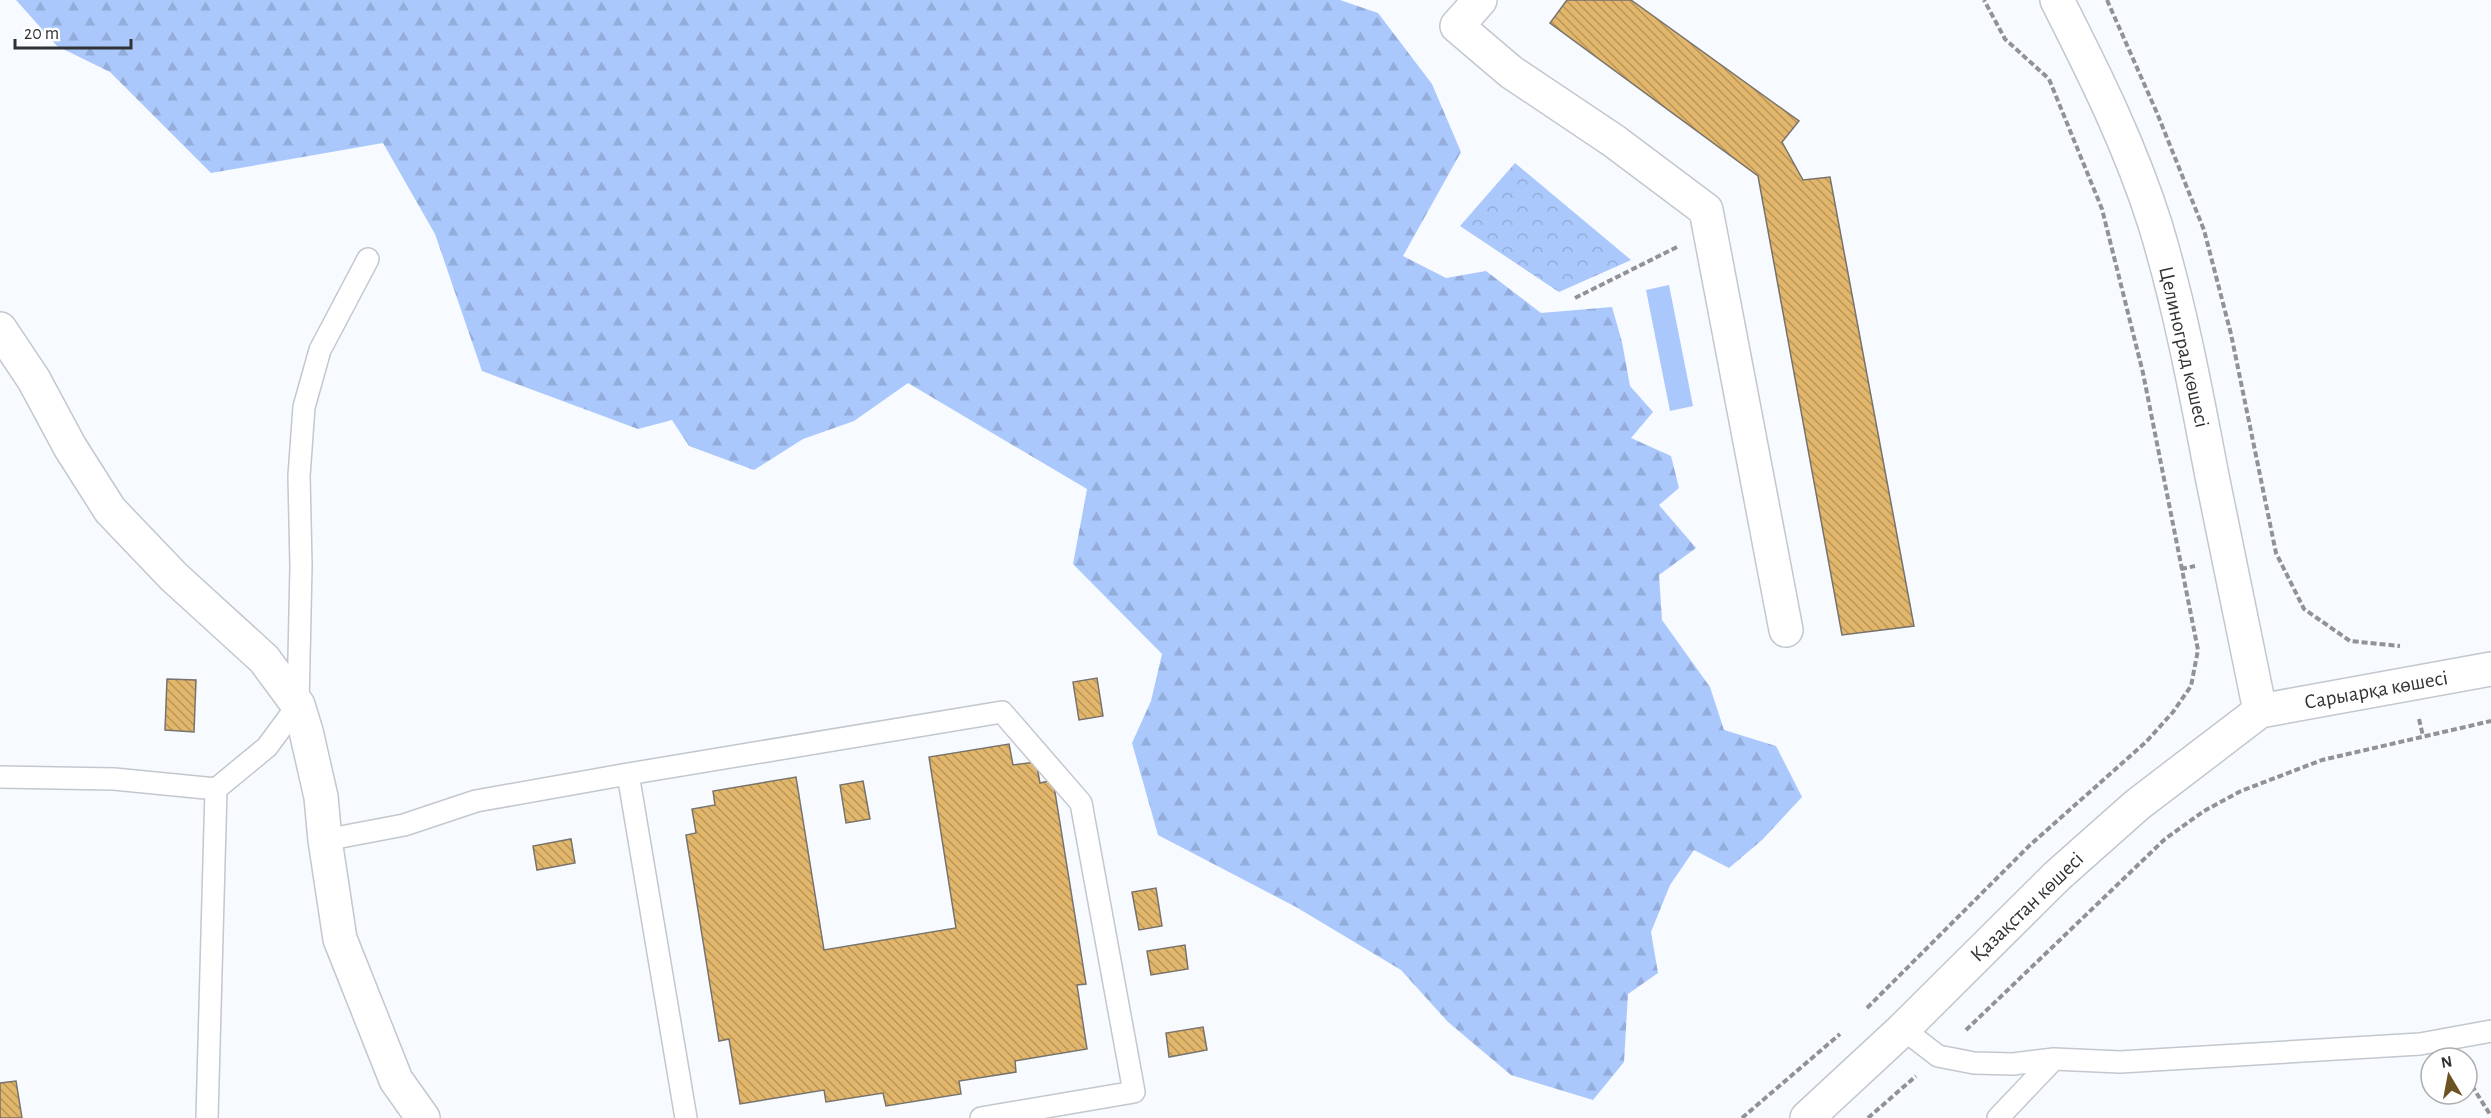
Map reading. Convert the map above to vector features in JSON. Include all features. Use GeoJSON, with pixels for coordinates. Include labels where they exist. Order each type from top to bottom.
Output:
{"type":"FeatureCollection","features":[{"type":"Feature","properties":{"kind":"street"},"geometry":{"type":"LineString","coordinates":[[1480,0],[1457,26],[1511,72],[1614,141],[1706,210],[1786,630]]}},
{"type":"Feature","properties":{"kind":"street","name":"Целиноград көшесі"},"geometry":{"type":"LineString","coordinates":[[2056,0],[2091,66],[2125,140],[2155,224],[2199,406],[2260,711]]}},
{"type":"Feature","properties":{"kind":"street"},"geometry":{"type":"LineString","coordinates":[[0,329],[34,380],[70,447],[110,510],[174,577],[264,658],[298,705],[321,797],[340,939],[396,1080],[423,1118]]}},
{"type":"Feature","properties":{"kind":"street","name":"Сарыарқа көшесі"},"geometry":{"type":"LineString","coordinates":[[2260,711],[2491,669]]}},
{"type":"Feature","properties":{"kind":"street","name":"Қазақстан көшесі"},"geometry":{"type":"LineString","coordinates":[[1807,1118],[1903,1029],[2057,876],[2137,805],[2260,711]]}},
{"type":"Feature","properties":{"kind":"lane"},"geometry":{"type":"LineString","coordinates":[[0,777],[114,779],[216,789],[267,747],[298,705],[301,566],[299,476],[304,407],[320,350],[368,259]]}},
{"type":"Feature","properties":{"kind":"lane"},"geometry":{"type":"LineString","coordinates":[[325,840],[404,825],[476,801],[1002,712],[1082,803],[1134,1092],[981,1118]]}},
{"type":"Feature","properties":{"kind":"lane"},"geometry":{"type":"LineString","coordinates":[[628,774],[686,1118]]}},
{"type":"Feature","properties":{"kind":"lane"},"geometry":{"type":"LineString","coordinates":[[207,1118],[216,789]]}},
{"type":"Feature","properties":{"kind":"lane"},"geometry":{"type":"LineString","coordinates":[[1903,1029],[1938,1056],[1974,1063],[2013,1064],[2054,1059],[2120,1062],[2409,1045],[2491,1031]]}},
{"type":"Feature","properties":{"kind":"lane"},"geometry":{"type":"LineString","coordinates":[[1998,1118],[2054,1059]]}},
{"type":"Feature","properties":{"kind":"path"},"geometry":{"type":"LineString","coordinates":[[1863,1012],[2030,844],[2146,742],[2174,712],[2191,686],[2198,650],[2143,373],[2102,209],[2049,79],[2005,39],[1984,0]]}},
{"type":"Feature","properties":{"kind":"path"},"geometry":{"type":"LineString","coordinates":[[1575,298],[1710,231]]}},
{"type":"Feature","properties":{"kind":"path"},"geometry":{"type":"LineString","coordinates":[[2276,553],[2304,609],[2349,641],[2402,646]]}},
{"type":"Feature","properties":{"kind":"path"},"geometry":{"type":"LineString","coordinates":[[1868,1118],[1938,1056],[2165,839],[2204,811],[2241,791],[2322,760],[2491,721]]}},
{"type":"Feature","properties":{"kind":"path"},"geometry":{"type":"LineString","coordinates":[[1742,1118],[1846,1028]]}},
{"type":"Feature","properties":{"kind":"path"},"geometry":{"type":"LineString","coordinates":[[2479,1097],[2491,1116]]}},
{"type":"Feature","properties":{"kind":"green space"},"geometry":{"type":"Polygon","coordinates":[[[16,0],[1340,0],[1378,13],[1432,84],[1461,152],[1403,256],[1446,278],[1486,271],[1541,313],[1612,307],[1622,342],[1630,386],[1653,412],[1631,438],[1671,456],[1679,488],[1659,505],[1696,548],[1659,575],[1662,620],[1710,687],[1724,730],[1776,746],[1802,797],[1762,840],[1729,868],[1694,850],[1670,885],[1651,932],[1658,973],[1628,994],[1624,1062],[1593,1100],[1511,1075],[1448,1022],[1401,970],[1296,907],[1158,835],[1132,743],[1151,701],[1162,654],[1073,564],[1087,489],[908,383],[854,421],[803,439],[754,470],[689,446],[672,420],[638,429],[482,371],[435,234],[383,143],[211,173],[110,72],[57,46],[16,0]]]}},
{"type":"Feature","properties":{"kind":"green space"},"geometry":{"type":"Polygon","coordinates":[[[1515,163],[1631,260],[1559,292],[1460,226],[1515,163]]]}},
{"type":"Feature","properties":{"kind":"green space"},"geometry":{"type":"Polygon","coordinates":[[[1669,285],[1693,406],[1670,411],[1646,290],[1669,285]]]}},
{"type":"Feature","properties":{"kind":"building"},"geometry":{"type":"Polygon","coordinates":[[[1567,0],[1631,0],[1799,121],[1782,142],[1803,180],[1830,177],[1914,626],[1842,635],[1758,176],[1550,23],[1567,0]]]}},
{"type":"Feature","properties":{"kind":"building"},"geometry":{"type":"Polygon","coordinates":[[[1097,678],[1103,716],[1079,720],[1073,682],[1097,678]]]}},
{"type":"Feature","properties":{"kind":"building"},"geometry":{"type":"Polygon","coordinates":[[[167,679],[196,680],[194,732],[165,730],[167,679]]]}},
{"type":"Feature","properties":{"kind":"building"},"geometry":{"type":"Polygon","coordinates":[[[1009,744],[1013,765],[1036,762],[1040,783],[1053,780],[1086,984],[1077,985],[1087,1049],[1015,1061],[1016,1072],[959,1081],[961,1094],[886,1106],[883,1093],[826,1102],[824,1090],[740,1104],[729,1039],[719,1041],[686,835],[696,833],[692,809],[715,805],[713,791],[796,777],[824,950],[956,928],[929,757],[1009,744]]]}},
{"type":"Feature","properties":{"kind":"building"},"geometry":{"type":"Polygon","coordinates":[[[863,781],[870,819],[846,823],[840,785],[863,781]]]}},
{"type":"Feature","properties":{"kind":"building"},"geometry":{"type":"Polygon","coordinates":[[[571,839],[575,863],[537,870],[533,846],[571,839]]]}},
{"type":"Feature","properties":{"kind":"building"},"geometry":{"type":"Polygon","coordinates":[[[1156,888],[1162,926],[1139,930],[1132,892],[1156,888]]]}},
{"type":"Feature","properties":{"kind":"building"},"geometry":{"type":"Polygon","coordinates":[[[1185,945],[1188,969],[1151,975],[1147,951],[1185,945]]]}},
{"type":"Feature","properties":{"kind":"building"},"geometry":{"type":"Polygon","coordinates":[[[1203,1027],[1207,1050],[1169,1057],[1166,1033],[1203,1027]]]}},
{"type":"Feature","properties":{"kind":"building"},"geometry":{"type":"Polygon","coordinates":[[[16,1081],[22,1118],[0,1118],[0,1083],[16,1081]]]}}]}
